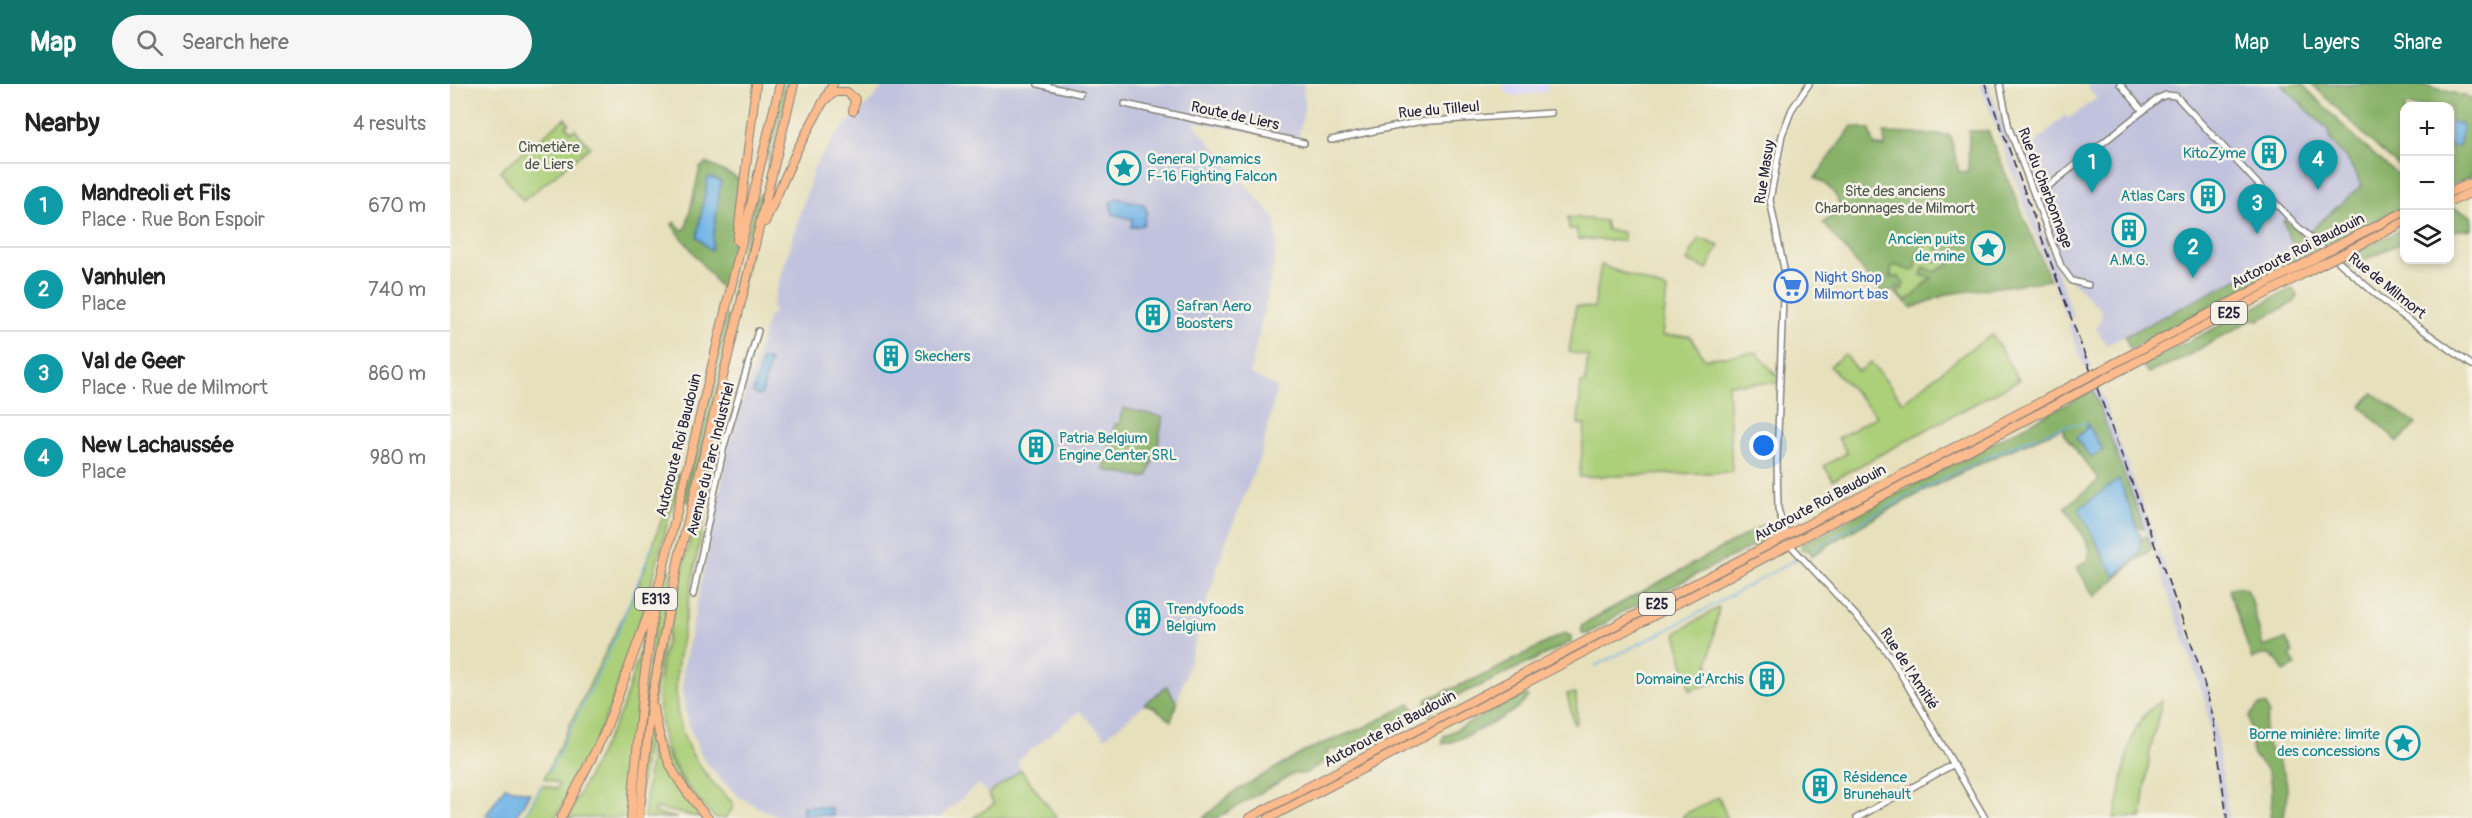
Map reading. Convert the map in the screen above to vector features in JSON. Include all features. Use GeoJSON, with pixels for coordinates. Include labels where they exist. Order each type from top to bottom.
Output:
{"type":"FeatureCollection","features":[{"type":"Feature","properties":{"kind":"highway"},"geometry":{"type":"LineString","coordinates":[[735,270],[756,84]]}},
{"type":"Feature","properties":{"kind":"highway","name":"Autoroute Roi Baudouin"},"geometry":{"type":"LineString","coordinates":[[632,818],[643,685],[656,602],[780,84]]}},
{"type":"Feature","properties":{"kind":"highway","name":"Autoroute Roi Baudouin"},"geometry":{"type":"LineString","coordinates":[[652,697],[678,562],[794,84]]}},
{"type":"Feature","properties":{"kind":"highway"},"geometry":{"type":"LineString","coordinates":[[757,235],[797,150],[833,84]]}},
{"type":"Feature","properties":{"kind":"highway"},"geometry":{"type":"LineString","coordinates":[[823,101],[835,92],[847,92],[855,99],[854,111]]}},
{"type":"Feature","properties":{"kind":"highway"},"geometry":{"type":"LineString","coordinates":[[2454,190],[2472,183]]}},
{"type":"Feature","properties":{"kind":"highway"},"geometry":{"type":"LineString","coordinates":[[2454,200],[2468,194]]}},
{"type":"Feature","properties":{"kind":"highway","name":"Autoroute Roi Baudouin"},"geometry":{"type":"LineString","coordinates":[[1249,818],[2136,357],[2345,247],[2400,215]]}},
{"type":"Feature","properties":{"kind":"highway","name":"Autoroute Roi Baudouin"},"geometry":{"type":"LineString","coordinates":[[2345,247],[2400,224]]}},
{"type":"Feature","properties":{"kind":"highway","name":"Autoroute Roi Baudouin"},"geometry":{"type":"LineString","coordinates":[[1269,818],[2067,393]]}},
{"type":"Feature","properties":{"kind":"highway"},"geometry":{"type":"LineString","coordinates":[[561,818],[604,734],[632,666],[650,607],[656,602]]}},
{"type":"Feature","properties":{"kind":"highway"},"geometry":{"type":"LineString","coordinates":[[652,697],[657,730],[670,769],[708,818]]}},
{"type":"Feature","properties":{"kind":"highway","name":"E313"},"geometry":{"type":"LineString","coordinates":[[639,818],[652,697]]}},
{"type":"Feature","properties":{"kind":"street"},"geometry":{"type":"LineString","coordinates":[[1038,84],[1080,94]]}},
{"type":"Feature","properties":{"kind":"street","name":"Rue Masuy"},"geometry":{"type":"LineString","coordinates":[[1785,531],[1778,509],[1777,461],[1784,321],[1783,252],[1769,205],[1782,135],[1797,100],[1809,84]]}},
{"type":"Feature","properties":{"kind":"street","name":"Rue du Charbonnage"},"geometry":{"type":"LineString","coordinates":[[2000,84],[2007,120],[2066,274],[2072,281],[2088,285]]}},
{"type":"Feature","properties":{"kind":"street"},"geometry":{"type":"LineString","coordinates":[[2035,197],[2143,111],[2120,84]]}},
{"type":"Feature","properties":{"kind":"street","name":"Rue de Milmort"},"geometry":{"type":"LineString","coordinates":[[2143,111],[2166,95],[2181,100],[2265,195],[2314,241],[2392,308],[2472,365]]}},
{"type":"Feature","properties":{"kind":"street","name":"Route de Liers"},"geometry":{"type":"LineString","coordinates":[[1125,104],[1304,143]]}},
{"type":"Feature","properties":{"kind":"street","name":"Rue du Tilleul"},"geometry":{"type":"LineString","coordinates":[[1330,140],[1417,122],[1551,114]]}},
{"type":"Feature","properties":{"kind":"street","name":"Avenue du Parc Industriel"},"geometry":{"type":"LineString","coordinates":[[693,595],[719,467],[758,331]]}},
{"type":"Feature","properties":{"kind":"street","name":"Rue de l'Amitié"},"geometry":{"type":"LineString","coordinates":[[1794,548],[1881,644],[1985,818]]}},
{"type":"Feature","properties":{"kind":"street"},"geometry":{"type":"LineString","coordinates":[[1857,818],[1954,764]]}},
{"type":"Feature","properties":{"kind":"shaded area"},"geometry":{"type":"Polygon","coordinates":[[[884,84],[1303,84],[1305,105],[1298,140],[1196,122],[1195,125],[1276,220],[1277,245],[1250,374],[1276,387],[1276,392],[1262,452],[1223,549],[1177,703],[1167,686],[1105,737],[1080,711],[1017,761],[1021,770],[988,794],[978,784],[939,818],[787,818],[769,813],[740,797],[720,779],[702,757],[688,724],[683,696],[683,670],[731,439],[769,315],[773,315],[774,310],[771,309],[815,165],[837,134],[874,98],[884,84]]]}},
{"type":"Feature","properties":{"kind":"shaded area"},"geometry":{"type":"Polygon","coordinates":[[[1504,84],[1548,84],[1547,92],[1515,96],[1504,92],[1504,84]]]}},
{"type":"Feature","properties":{"kind":"shaded area"},"geometry":{"type":"Polygon","coordinates":[[[1980,84],[1988,84],[2074,318],[2066,317],[1980,84]]]}},
{"type":"Feature","properties":{"kind":"shaded area"},"geometry":{"type":"Polygon","coordinates":[[[2085,84],[2281,84],[2329,131],[2331,141],[2347,159],[2362,185],[2307,234],[2289,218],[2283,221],[2295,249],[2107,345],[2096,329],[2101,319],[2101,310],[2065,274],[2021,157],[2065,115],[2068,119],[2097,98],[2085,84]]]}},
{"type":"Feature","properties":{"kind":"shaded area"},"geometry":{"type":"Polygon","coordinates":[[[2068,323],[2075,324],[2092,368],[2086,371],[2068,323]]]}},
{"type":"Feature","properties":{"kind":"shaded area"},"geometry":{"type":"Polygon","coordinates":[[[2099,387],[2157,544],[2152,548],[2093,390],[2099,387]]]}},
{"type":"Feature","properties":{"kind":"shaded area"},"geometry":{"type":"Polygon","coordinates":[[[2158,548],[2209,689],[2229,818],[2222,818],[2206,703],[2154,553],[2158,548]]]}},
{"type":"Feature","properties":{"kind":"green space"},"geometry":{"type":"Polygon","coordinates":[[[783,84],[791,84],[768,165],[768,147],[783,84]]]}},
{"type":"Feature","properties":{"kind":"green space"},"geometry":{"type":"Polygon","coordinates":[[[2281,84],[2302,84],[2358,141],[2400,177],[2400,208],[2323,247],[2308,233],[2362,185],[2347,159],[2331,141],[2329,131],[2281,84]]]}},
{"type":"Feature","properties":{"kind":"green space"},"geometry":{"type":"Polygon","coordinates":[[[2312,84],[2421,84],[2472,98],[2472,176],[2454,184],[2454,102],[2400,102],[2400,167],[2312,84]]]}},
{"type":"Feature","properties":{"kind":"green space","name":"Cimetière de Liers"},"geometry":{"type":"Polygon","coordinates":[[[565,118],[569,123],[566,126],[571,132],[575,129],[590,147],[523,201],[500,171],[565,118]]]}},
{"type":"Feature","properties":{"kind":"green space","name":"Site des anciens Charbonnages de Milmort"},"geometry":{"type":"Polygon","coordinates":[[[1852,126],[1870,130],[1874,145],[1885,147],[1884,133],[1950,135],[1959,172],[1968,171],[1969,131],[1988,131],[2050,280],[1948,294],[1912,308],[1892,290],[1885,297],[1823,223],[1839,211],[1839,205],[1833,191],[1815,178],[1852,126]],[[1929,241],[1917,254],[1916,268],[1912,271],[1894,265],[1891,269],[1891,277],[1899,277],[1904,284],[1901,291],[1898,286],[1895,289],[1905,301],[1932,278],[1921,275],[1924,267],[1936,272],[1951,263],[1945,257],[1941,261],[1932,261],[1941,253],[1929,241]]]}},
{"type":"Feature","properties":{"kind":"green space"},"geometry":{"type":"Polygon","coordinates":[[[706,163],[739,179],[735,235],[723,291],[672,225],[674,222],[683,230],[686,228],[700,168],[706,163]]]}},
{"type":"Feature","properties":{"kind":"green space"},"geometry":{"type":"Polygon","coordinates":[[[762,193],[739,300],[731,298],[755,199],[762,193]]]}},
{"type":"Feature","properties":{"kind":"green space"},"geometry":{"type":"Polygon","coordinates":[[[2454,208],[2472,215],[2472,229],[2454,231],[2454,208]]]}},
{"type":"Feature","properties":{"kind":"green space"},"geometry":{"type":"Polygon","coordinates":[[[1568,217],[1605,221],[1607,230],[1623,232],[1624,241],[1578,239],[1577,229],[1569,229],[1568,217]]]}},
{"type":"Feature","properties":{"kind":"green space"},"geometry":{"type":"Polygon","coordinates":[[[2286,220],[2318,250],[2130,349],[2125,336],[2295,250],[2283,221],[2286,220]]]}},
{"type":"Feature","properties":{"kind":"green space"},"geometry":{"type":"Polygon","coordinates":[[[2400,230],[2400,243],[2349,268],[2341,260],[2400,230]]]}},
{"type":"Feature","properties":{"kind":"green space"},"geometry":{"type":"Polygon","coordinates":[[[1699,238],[1719,246],[1707,269],[1687,261],[1699,238]]]}},
{"type":"Feature","properties":{"kind":"green space"},"geometry":{"type":"Polygon","coordinates":[[[1929,240],[1941,253],[1933,261],[1945,256],[1951,263],[1935,272],[1923,288],[1905,302],[1894,289],[1898,286],[1902,291],[1891,277],[1891,269],[1894,265],[1916,268],[1917,254],[1929,240]]]}},
{"type":"Feature","properties":{"kind":"green space"},"geometry":{"type":"Polygon","coordinates":[[[1601,265],[1667,290],[1662,336],[1690,336],[1705,359],[1756,352],[1776,375],[1779,375],[1779,383],[1728,384],[1732,472],[1579,477],[1585,425],[1578,424],[1581,383],[1585,383],[1588,356],[1569,352],[1576,306],[1594,308],[1601,265]]]}},
{"type":"Feature","properties":{"kind":"green space"},"geometry":{"type":"Polygon","coordinates":[[[2293,288],[2297,296],[2295,302],[2259,320],[2253,319],[2178,361],[2148,373],[2142,365],[2293,288]]]}},
{"type":"Feature","properties":{"kind":"green space"},"geometry":{"type":"Polygon","coordinates":[[[726,316],[735,318],[690,502],[682,500],[726,316]]]}},
{"type":"Feature","properties":{"kind":"green space"},"geometry":{"type":"Polygon","coordinates":[[[1992,335],[2019,380],[1833,480],[1824,466],[1847,453],[1838,438],[1877,416],[1830,366],[1845,354],[1858,372],[1871,362],[1903,402],[1970,349],[1992,335]]]}},
{"type":"Feature","properties":{"kind":"green space"},"geometry":{"type":"Polygon","coordinates":[[[2093,390],[2144,528],[2137,526],[2119,479],[2095,539],[2106,563],[2139,555],[2141,539],[2147,536],[2152,548],[2094,597],[2077,567],[2088,560],[2090,548],[2065,507],[2099,480],[2063,433],[2065,427],[1935,485],[1811,556],[1810,551],[1801,549],[1802,543],[1831,531],[1847,520],[2093,390]]]}},
{"type":"Feature","properties":{"kind":"green space"},"geometry":{"type":"Polygon","coordinates":[[[2373,393],[2416,424],[2398,442],[2361,407],[2373,393]]]}},
{"type":"Feature","properties":{"kind":"green space"},"geometry":{"type":"Polygon","coordinates":[[[1123,408],[1163,417],[1158,444],[1148,476],[1142,478],[1104,470],[1115,424],[1119,424],[1123,408]]]}},
{"type":"Feature","properties":{"kind":"green space"},"geometry":{"type":"Polygon","coordinates":[[[707,465],[709,491],[682,639],[676,691],[683,735],[694,757],[710,779],[732,802],[733,807],[726,818],[715,818],[684,782],[666,746],[659,708],[662,660],[707,465]]]}},
{"type":"Feature","properties":{"kind":"green space"},"geometry":{"type":"Polygon","coordinates":[[[678,473],[677,489],[636,636],[609,711],[593,747],[555,818],[523,818],[542,785],[557,789],[559,784],[544,778],[639,584],[678,473]]]}},
{"type":"Feature","properties":{"kind":"green space"},"geometry":{"type":"Polygon","coordinates":[[[1767,523],[1777,524],[1780,528],[1773,536],[1624,611],[1588,634],[1582,634],[1581,626],[1592,619],[1767,523]]]}},
{"type":"Feature","properties":{"kind":"green space"},"geometry":{"type":"Polygon","coordinates":[[[668,570],[671,570],[671,582],[636,818],[634,818],[646,686],[662,582],[668,570]]]}},
{"type":"Feature","properties":{"kind":"green space"},"geometry":{"type":"Polygon","coordinates":[[[2234,587],[2246,589],[2251,598],[2263,647],[2286,639],[2293,653],[2290,655],[2296,666],[2284,672],[2271,656],[2263,655],[2252,659],[2229,590],[2234,587]]]}},
{"type":"Feature","properties":{"kind":"green space"},"geometry":{"type":"Polygon","coordinates":[[[1719,607],[1708,665],[1721,681],[1690,690],[1676,633],[1719,607]]]}},
{"type":"Feature","properties":{"kind":"green space"},"geometry":{"type":"Polygon","coordinates":[[[1564,633],[1571,636],[1571,642],[1480,686],[1441,702],[1430,714],[1425,711],[1427,699],[1491,672],[1564,633]]]}},
{"type":"Feature","properties":{"kind":"green space"},"geometry":{"type":"Polygon","coordinates":[[[644,640],[627,818],[567,818],[622,709],[644,640]]]}},
{"type":"Feature","properties":{"kind":"green space"},"geometry":{"type":"Polygon","coordinates":[[[1167,686],[1177,703],[1171,721],[1154,707],[1144,704],[1167,686]]]}},
{"type":"Feature","properties":{"kind":"green space"},"geometry":{"type":"Polygon","coordinates":[[[1576,693],[1577,722],[1574,724],[1567,694],[1576,693]]]}},
{"type":"Feature","properties":{"kind":"green space"},"geometry":{"type":"Polygon","coordinates":[[[1524,694],[1528,696],[1524,702],[1502,717],[1449,743],[1442,744],[1444,736],[1524,694]]]}},
{"type":"Feature","properties":{"kind":"green space"},"geometry":{"type":"Polygon","coordinates":[[[2162,701],[2150,751],[2142,818],[2114,818],[2132,738],[2149,711],[2162,701]]]}},
{"type":"Feature","properties":{"kind":"green space"},"geometry":{"type":"Polygon","coordinates":[[[1410,704],[1415,711],[1416,720],[1345,749],[1328,750],[1326,761],[1304,774],[1295,773],[1217,818],[1203,818],[1232,793],[1307,750],[1367,726],[1410,704]]]}},
{"type":"Feature","properties":{"kind":"green space"},"geometry":{"type":"Polygon","coordinates":[[[2259,705],[2266,705],[2269,713],[2264,734],[2266,742],[2283,770],[2287,784],[2284,818],[2270,818],[2272,784],[2266,770],[2253,756],[2249,717],[2259,705]]]}},
{"type":"Feature","properties":{"kind":"green space"},"geometry":{"type":"Polygon","coordinates":[[[654,720],[656,736],[703,818],[655,808],[654,813],[677,818],[644,818],[654,720]]]}},
{"type":"Feature","properties":{"kind":"green space"},"geometry":{"type":"Polygon","coordinates":[[[1021,770],[1057,818],[973,818],[994,804],[988,794],[1021,770]]]}},
{"type":"Feature","properties":{"kind":"green space"},"geometry":{"type":"Polygon","coordinates":[[[1719,797],[1727,818],[1682,818],[1685,814],[1719,797]]]}},
{"type":"Feature","properties":{"kind":"water"},"geometry":{"type":"Polygon","coordinates":[[[2454,122],[2463,125],[2459,147],[2454,146],[2454,122]]]}},
{"type":"Feature","properties":{"kind":"water"},"geometry":{"type":"Polygon","coordinates":[[[708,177],[721,181],[711,251],[697,237],[708,177]]]}},
{"type":"Feature","properties":{"kind":"water"},"geometry":{"type":"Polygon","coordinates":[[[1117,198],[1143,204],[1147,211],[1143,225],[1131,227],[1133,219],[1113,214],[1110,203],[1117,198]]]}},
{"type":"Feature","properties":{"kind":"water"},"geometry":{"type":"Polygon","coordinates":[[[762,358],[770,361],[762,393],[759,396],[753,393],[762,358]]]}},
{"type":"Feature","properties":{"kind":"water"},"geometry":{"type":"Polygon","coordinates":[[[2087,423],[2103,450],[2091,457],[2076,438],[2087,428],[2087,423]]]}},
{"type":"Feature","properties":{"kind":"water"},"geometry":{"type":"Polygon","coordinates":[[[2119,479],[2141,537],[2139,554],[2115,577],[2079,509],[2119,479]]]}},
{"type":"Feature","properties":{"kind":"water"},"geometry":{"type":"Polygon","coordinates":[[[505,787],[530,793],[515,818],[491,818],[486,815],[505,787]]]}},
{"type":"Feature","properties":{"kind":"water"},"geometry":{"type":"Polygon","coordinates":[[[803,806],[831,808],[833,815],[803,814],[803,806]]]}},
{"type":"Feature","properties":{"kind":"waterway"},"geometry":{"type":"LineString","coordinates":[[1813,551],[1867,518],[1951,474],[2034,437],[2066,426],[2087,424]]}},
{"type":"Feature","properties":{"kind":"waterway"},"geometry":{"type":"LineString","coordinates":[[549,773],[608,655],[653,545]]}},
{"type":"Feature","properties":{"kind":"waterway"},"geometry":{"type":"LineString","coordinates":[[1595,666],[1667,630],[1797,559]]}},
{"type":"Feature","properties":{"kind":"waterway"},"geometry":{"type":"LineString","coordinates":[[523,818],[542,785]]}},
{"type":"Feature","properties":{"kind":"railway"},"geometry":{"type":"LineString","coordinates":[[1985,84],[2199,665],[2213,716],[2227,818]]}},
{"type":"Feature","properties":{"kind":"place","name":"KitoZyme"},"geometry":{"type":"Point","coordinates":[2269,153]}},
{"type":"Feature","properties":{"kind":"place","name":"General Dynamics F-16 Fighting Falcon"},"geometry":{"type":"Point","coordinates":[1124,168]}},
{"type":"Feature","properties":{"kind":"place","name":"New Lachaussée"},"geometry":{"type":"Point","coordinates":[2318,190]}},
{"type":"Feature","properties":{"kind":"place","name":"Mandreoli et Fils"},"geometry":{"type":"Point","coordinates":[2092,193]}},
{"type":"Feature","properties":{"kind":"place","name":"Atlas Cars"},"geometry":{"type":"Point","coordinates":[2208,196]}},
{"type":"Feature","properties":{"kind":"place","name":"A.M.G."},"geometry":{"type":"Point","coordinates":[2129,230]}},
{"type":"Feature","properties":{"kind":"place","name":"Val de Geer"},"geometry":{"type":"Point","coordinates":[2257,234]}},
{"type":"Feature","properties":{"kind":"place","name":"Ancien puits de mine"},"geometry":{"type":"Point","coordinates":[1988,248]}},
{"type":"Feature","properties":{"kind":"place","name":"Vanhulen"},"geometry":{"type":"Point","coordinates":[2193,278]}},
{"type":"Feature","properties":{"kind":"place","name":"Night Shop Milmort bas"},"geometry":{"type":"Point","coordinates":[1791,286]}},
{"type":"Feature","properties":{"kind":"place","name":"Safran Aero Boosters"},"geometry":{"type":"Point","coordinates":[1153,315]}},
{"type":"Feature","properties":{"kind":"place","name":"Skechers"},"geometry":{"type":"Point","coordinates":[891,356]}},
{"type":"Feature","properties":{"kind":"place","name":"Patria Belgium Engine Center SRL"},"geometry":{"type":"Point","coordinates":[1036,447]}},
{"type":"Feature","properties":{"kind":"place","name":"Trendyfoods Belgium"},"geometry":{"type":"Point","coordinates":[1143,618]}},
{"type":"Feature","properties":{"kind":"place","name":"Domaine d'Archis"},"geometry":{"type":"Point","coordinates":[1767,679]}},
{"type":"Feature","properties":{"kind":"place","name":"Borne minière: limite des concessions"},"geometry":{"type":"Point","coordinates":[2403,743]}},
{"type":"Feature","properties":{"kind":"place","name":"Résidence Brunehault"},"geometry":{"type":"Point","coordinates":[1820,786]}}]}
